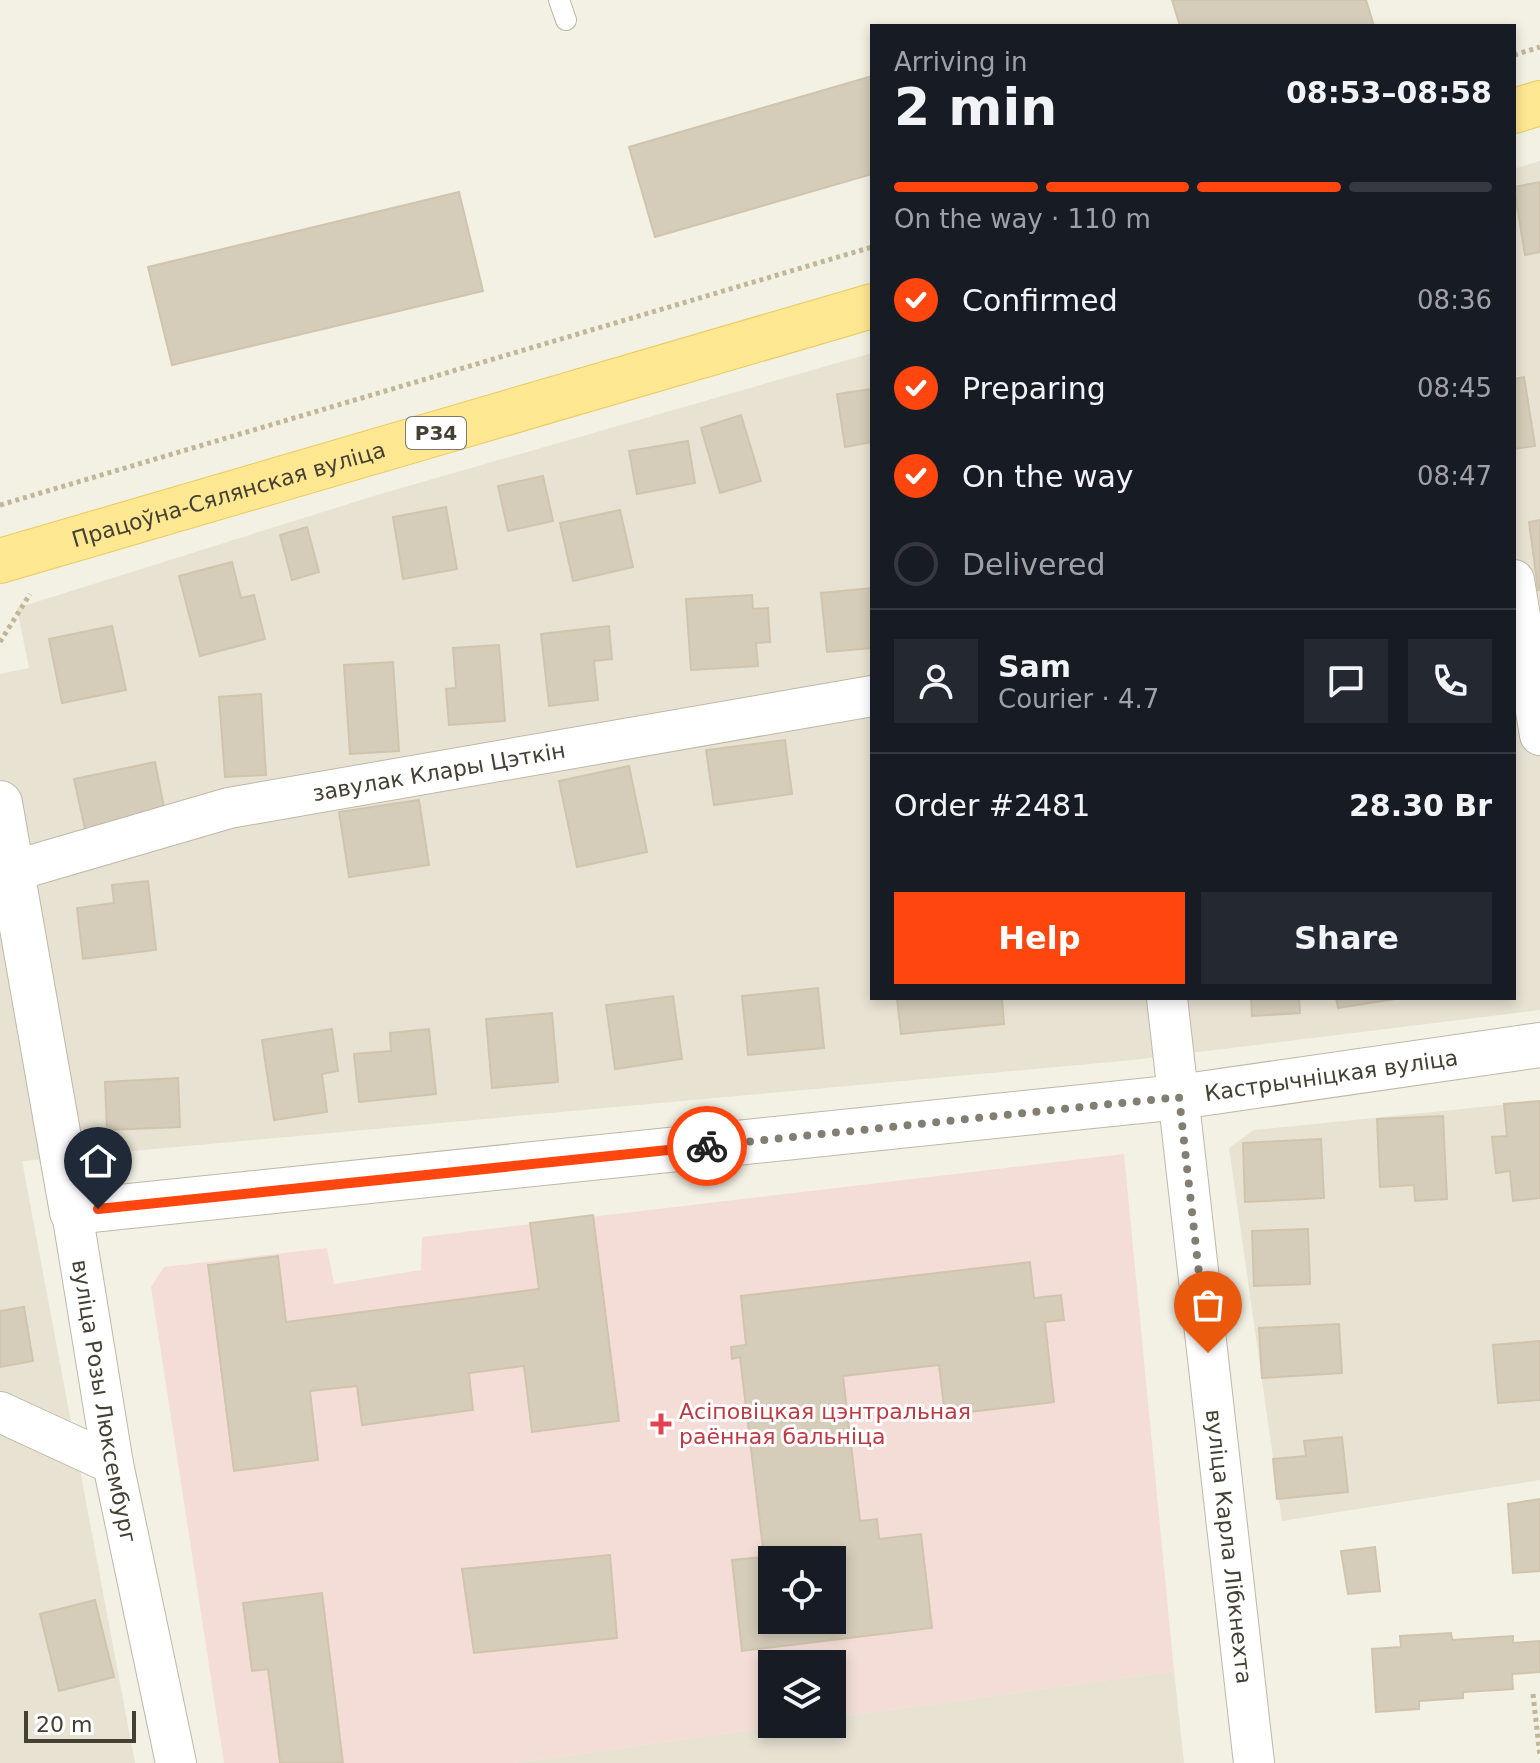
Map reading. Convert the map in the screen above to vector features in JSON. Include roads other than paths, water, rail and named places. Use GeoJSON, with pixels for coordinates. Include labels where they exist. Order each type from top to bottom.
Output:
{"type":"FeatureCollection","features":[{"type":"Feature","properties":{"kind":"main road"},"geometry":{"type":"LineString","coordinates":[[1516,110],[1540,103]]}},
{"type":"Feature","properties":{"kind":"main road","name":"Працоўна-Сялянская вуліца"},"geometry":{"type":"LineString","coordinates":[[0,561],[870,307]]}},
{"type":"Feature","properties":{"kind":"street"},"geometry":{"type":"LineString","coordinates":[[1516,592],[1540,735]]}},
{"type":"Feature","properties":{"kind":"street","name":"завулак Клары Цэткін"},"geometry":{"type":"LineString","coordinates":[[13,871],[229,808],[870,696]]}},
{"type":"Feature","properties":{"kind":"street","name":"вуліца Розы Люксембург"},"geometry":{"type":"LineString","coordinates":[[0,803],[113,1464],[176,1763]]}},
{"type":"Feature","properties":{"kind":"street","name":"вуліца Карла Лібкнехта"},"geometry":{"type":"LineString","coordinates":[[1167,1000],[1254,1763]]}},
{"type":"Feature","properties":{"kind":"street","name":"Кастрычніцкая вуліца"},"geometry":{"type":"LineString","coordinates":[[72,1212],[1179,1097],[1540,1045]]}},
{"type":"Feature","properties":{"kind":"street"},"geometry":{"type":"LineString","coordinates":[[0,1412],[113,1464]]}},
{"type":"Feature","properties":{"kind":"lane"},"geometry":{"type":"LineString","coordinates":[[559,0],[566,20]]}},
{"type":"Feature","properties":{"kind":"place","name":"Асіповіцкая цэнтральная раённая бальніца"},"geometry":{"type":"Point","coordinates":[661,1424]}}]}
